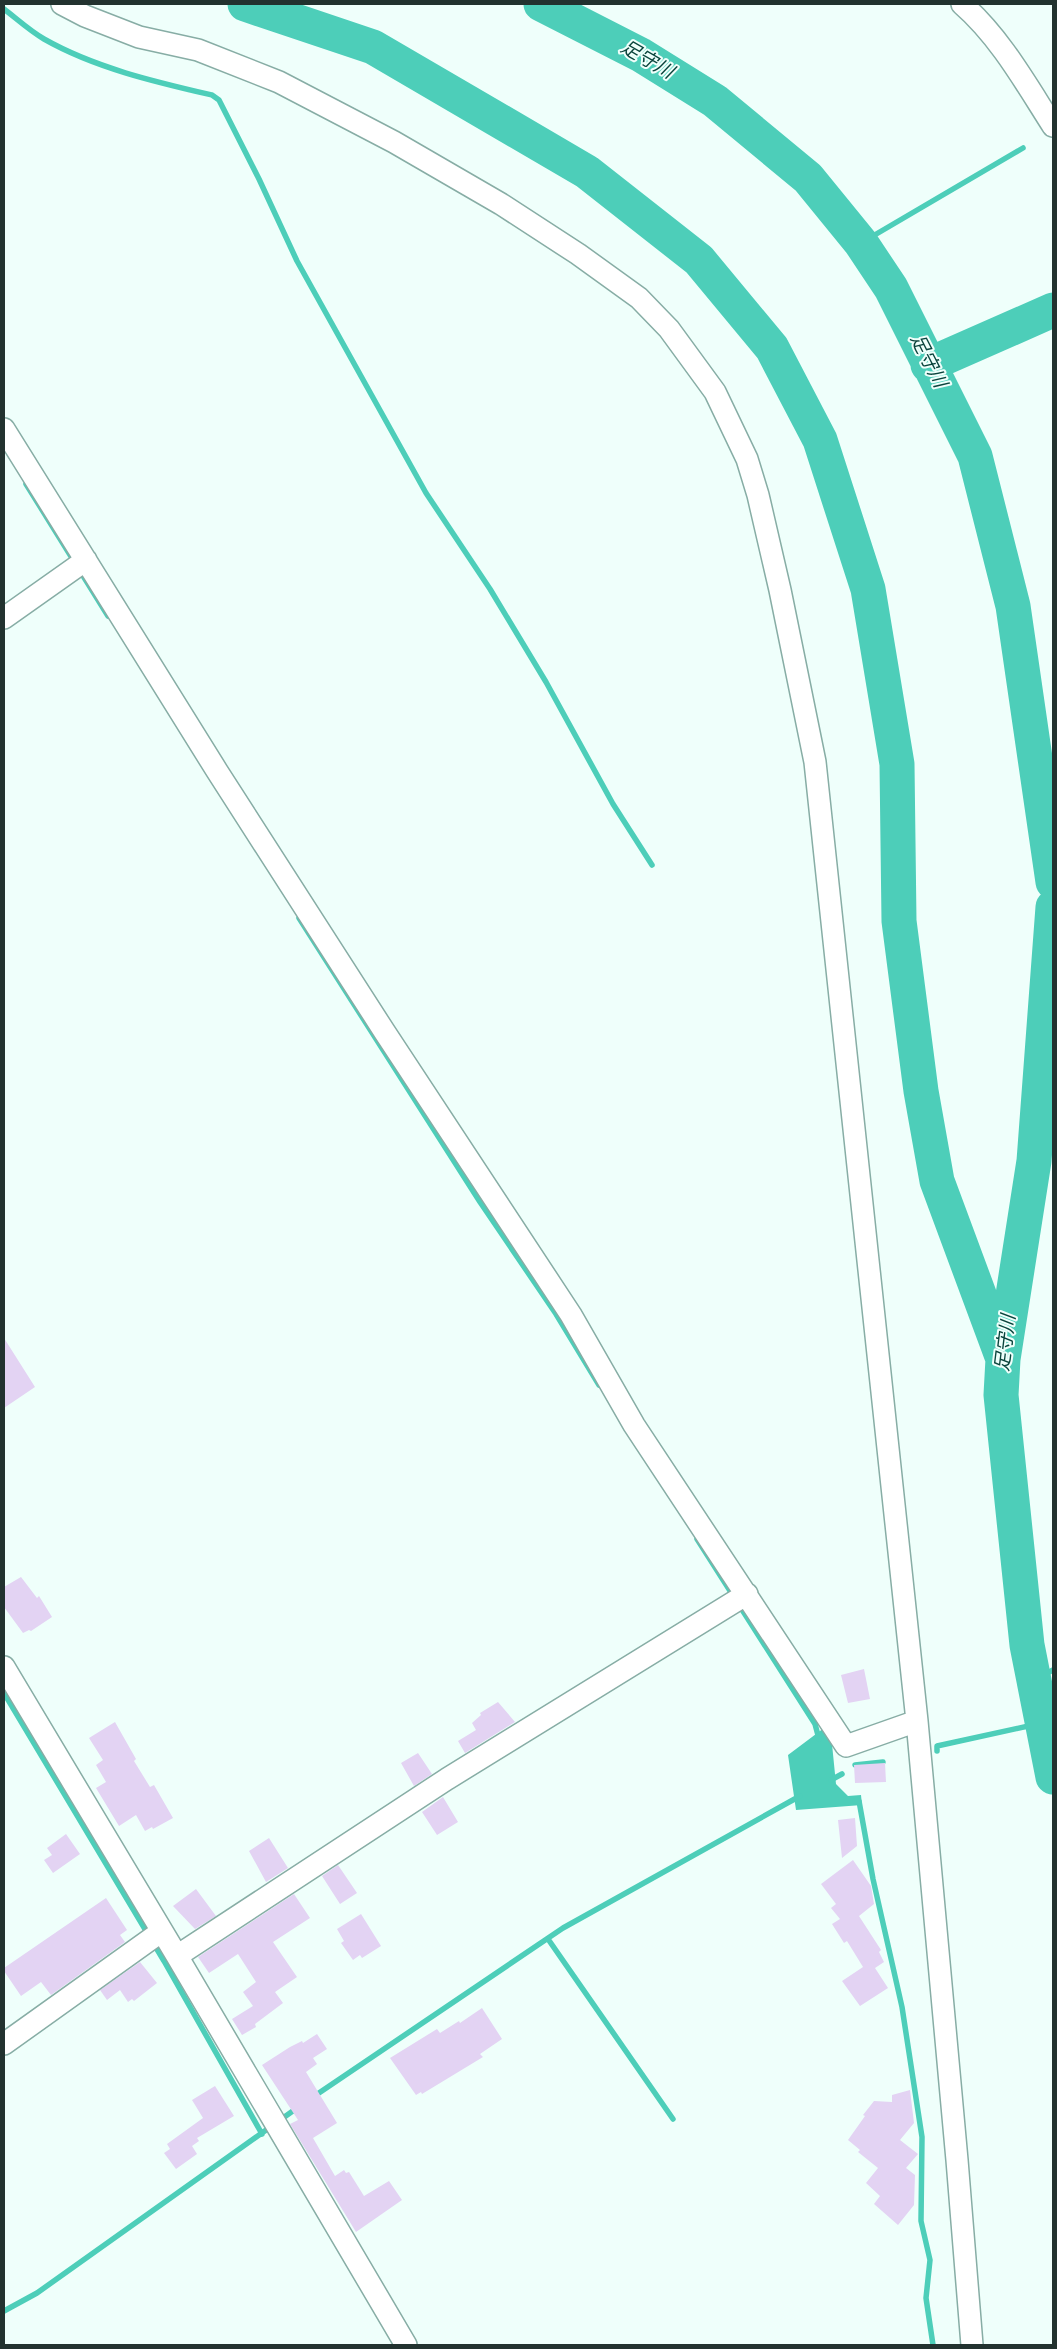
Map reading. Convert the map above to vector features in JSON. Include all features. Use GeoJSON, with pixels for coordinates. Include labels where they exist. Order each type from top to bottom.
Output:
{"type":"FeatureCollection","features":[{"type":"Feature","properties":{"kind":"street"},"geometry":{"type":"LineString","coordinates":[[62,4],[84,16],[140,37],[198,50],[279,82],[394,142],[501,204],[578,254],[638,298],[669,329],[695,362],[715,392],[731,422],[747,459],[758,495],[780,590],[815,762],[917,1721],[972,2345]]}},
{"type":"Feature","properties":{"kind":"street"},"geometry":{"type":"LineString","coordinates":[[962,4],[974,14],[1002,49],[1053,126]]}},
{"type":"Feature","properties":{"kind":"street"},"geometry":{"type":"LineString","coordinates":[[4,429],[79,564],[217,770],[384,1031],[571,1315],[634,1425],[740,1599],[846,1746],[917,1721]]}},
{"type":"Feature","properties":{"kind":"street"},"geometry":{"type":"LineString","coordinates":[[4,618],[79,564]]}},
{"type":"Feature","properties":{"kind":"street"},"geometry":{"type":"LineString","coordinates":[[177,1956],[447,1779],[740,1599]]}},
{"type":"Feature","properties":{"kind":"street"},"geometry":{"type":"LineString","coordinates":[[4,1667],[154,1936],[177,1956],[274,2124],[406,2345]]}},
{"type":"Feature","properties":{"kind":"street"},"geometry":{"type":"LineString","coordinates":[[4,2044],[154,1936]]}},
{"type":"Feature","properties":{"kind":"shaded area"},"geometry":{"type":"Polygon","coordinates":[[[824,1728],[832,1744],[836,1784],[848,1796],[861,1795],[862,1805],[796,1810],[788,1755],[824,1728]]]}},
{"type":"Feature","properties":{"kind":"building"},"geometry":{"type":"Polygon","coordinates":[[[4,1338],[35,1387],[4,1408],[4,1338]]]}},
{"type":"Feature","properties":{"kind":"building"},"geometry":{"type":"Polygon","coordinates":[[[21,1577],[37,1598],[39,1596],[52,1617],[31,1631],[23,1633],[4,1607],[4,1587],[21,1577]]]}},
{"type":"Feature","properties":{"kind":"building"},"geometry":{"type":"Polygon","coordinates":[[[864,1669],[870,1699],[848,1703],[841,1675],[864,1669]]]}},
{"type":"Feature","properties":{"kind":"building"},"geometry":{"type":"Polygon","coordinates":[[[498,1702],[515,1722],[465,1753],[458,1741],[476,1730],[472,1723],[481,1715],[480,1713],[498,1702]]]}},
{"type":"Feature","properties":{"kind":"building"},"geometry":{"type":"Polygon","coordinates":[[[115,1722],[136,1759],[134,1761],[150,1787],[154,1785],[173,1818],[153,1829],[152,1827],[145,1831],[136,1815],[119,1826],[96,1788],[106,1782],[96,1765],[103,1760],[89,1738],[115,1722]]]}},
{"type":"Feature","properties":{"kind":"building"},"geometry":{"type":"Polygon","coordinates":[[[418,1753],[432,1774],[414,1786],[401,1763],[418,1753]]]}},
{"type":"Feature","properties":{"kind":"building"},"geometry":{"type":"Polygon","coordinates":[[[885,1763],[886,1782],[855,1783],[854,1765],[885,1763]]]}},
{"type":"Feature","properties":{"kind":"building"},"geometry":{"type":"Polygon","coordinates":[[[443,1797],[458,1822],[437,1835],[422,1812],[443,1797]]]}},
{"type":"Feature","properties":{"kind":"building"},"geometry":{"type":"Polygon","coordinates":[[[855,1818],[857,1846],[842,1858],[838,1820],[855,1818]]]}},
{"type":"Feature","properties":{"kind":"building"},"geometry":{"type":"Polygon","coordinates":[[[66,1834],[80,1854],[53,1873],[44,1860],[52,1855],[47,1848],[66,1834]]]}},
{"type":"Feature","properties":{"kind":"building"},"geometry":{"type":"Polygon","coordinates":[[[269,1838],[288,1868],[266,1882],[249,1851],[269,1838]]]}},
{"type":"Feature","properties":{"kind":"building"},"geometry":{"type":"Polygon","coordinates":[[[853,1860],[871,1886],[874,1904],[859,1916],[881,1950],[879,1952],[884,1962],[875,1968],[888,1988],[860,2006],[842,1981],[863,1967],[847,1941],[844,1943],[832,1924],[840,1919],[831,1908],[836,1904],[821,1884],[853,1860]]]}},
{"type":"Feature","properties":{"kind":"building"},"geometry":{"type":"Polygon","coordinates":[[[338,1865],[357,1893],[340,1904],[322,1876],[338,1865]]]}},
{"type":"Feature","properties":{"kind":"building"},"geometry":{"type":"Polygon","coordinates":[[[196,1889],[216,1916],[195,1929],[173,1906],[196,1889]]]}},
{"type":"Feature","properties":{"kind":"building"},"geometry":{"type":"Polygon","coordinates":[[[294,1894],[310,1918],[273,1942],[297,1977],[275,1992],[283,2003],[255,2024],[256,2027],[242,2035],[232,2019],[253,2006],[243,1992],[256,1982],[238,1954],[209,1973],[198,1957],[294,1894]]]}},
{"type":"Feature","properties":{"kind":"building"},"geometry":{"type":"Polygon","coordinates":[[[106,1898],[127,1930],[120,1935],[125,1942],[51,1995],[41,1982],[21,1996],[4,1971],[4,1968],[106,1898]]]}},
{"type":"Feature","properties":{"kind":"building"},"geometry":{"type":"Polygon","coordinates":[[[361,1914],[381,1946],[362,1958],[360,1955],[353,1960],[341,1943],[344,1941],[337,1929],[361,1914]]]}},
{"type":"Feature","properties":{"kind":"building"},"geometry":{"type":"Polygon","coordinates":[[[140,1962],[157,1983],[134,2001],[132,1999],[128,2002],[120,1990],[107,2000],[100,1990],[140,1962]]]}},
{"type":"Feature","properties":{"kind":"building"},"geometry":{"type":"Polygon","coordinates":[[[482,2008],[502,2039],[480,2054],[483,2057],[422,2094],[421,2092],[416,2095],[390,2058],[437,2029],[440,2033],[459,2021],[460,2023],[482,2008]]]}},
{"type":"Feature","properties":{"kind":"building"},"geometry":{"type":"Polygon","coordinates":[[[317,2034],[327,2049],[313,2058],[317,2064],[306,2072],[337,2123],[313,2138],[335,2176],[344,2170],[346,2173],[349,2172],[364,2196],[389,2181],[402,2200],[356,2232],[290,2124],[298,2120],[262,2065],[290,2047],[302,2041],[303,2043],[317,2034]]]}},
{"type":"Feature","properties":{"kind":"building"},"geometry":{"type":"Polygon","coordinates":[[[215,2086],[234,2116],[197,2138],[199,2141],[192,2146],[197,2154],[176,2169],[164,2153],[170,2149],[167,2144],[203,2118],[192,2100],[215,2086]]]}},
{"type":"Feature","properties":{"kind":"building"},"geometry":{"type":"Polygon","coordinates":[[[910,2090],[914,2123],[900,2140],[918,2154],[906,2168],[915,2175],[914,2205],[898,2225],[874,2204],[880,2196],[866,2183],[878,2168],[858,2152],[860,2150],[848,2140],[874,2101],[892,2102],[892,2095],[910,2090]]]}},
{"type":"Feature","properties":{"kind":"waterway"},"geometry":{"type":"LineString","coordinates":[[245,4],[373,47],[587,172],[699,260],[772,348],[820,440],[868,589],[897,764],[899,921],[921,1091],[937,1181],[1003,1359]]}},
{"type":"Feature","properties":{"kind":"waterway","name":"足守川"},"geometry":{"type":"LineString","coordinates":[[541,4],[641,55],[715,101],[808,178],[861,243],[891,288],[975,456],[1013,606],[1053,882]]}},
{"type":"Feature","properties":{"kind":"waterway"},"geometry":{"type":"LineString","coordinates":[[4,9],[39,36],[84,58],[126,73],[212,95],[219,100],[259,179],[297,261],[426,493],[490,589],[546,682],[613,804],[652,865]]}},
{"type":"Feature","properties":{"kind":"waterway"},"geometry":{"type":"LineString","coordinates":[[861,243],[1023,148]]}},
{"type":"Feature","properties":{"kind":"waterway"},"geometry":{"type":"LineString","coordinates":[[928,365],[1053,310]]}},
{"type":"Feature","properties":{"kind":"waterway"},"geometry":{"type":"LineString","coordinates":[[26,484],[108,616]]}},
{"type":"Feature","properties":{"kind":"waterway","name":"足守川"},"geometry":{"type":"LineString","coordinates":[[1053,907],[1034,1161],[1003,1359],[1001,1395],[1027,1645],[1053,1777]]}},
{"type":"Feature","properties":{"kind":"waterway"},"geometry":{"type":"LineString","coordinates":[[299,918],[480,1202],[556,1314],[599,1385]]}},
{"type":"Feature","properties":{"kind":"waterway"},"geometry":{"type":"LineString","coordinates":[[697,1539],[815,1724],[819,1739]]}},
{"type":"Feature","properties":{"kind":"waterway"},"geometry":{"type":"LineString","coordinates":[[1034,1680],[1053,1670]]}},
{"type":"Feature","properties":{"kind":"waterway"},"geometry":{"type":"LineString","coordinates":[[4,1693],[164,1961],[262,2134]]}},
{"type":"Feature","properties":{"kind":"waterway"},"geometry":{"type":"LineString","coordinates":[[937,1751],[937,1746],[1042,1723]]}},
{"type":"Feature","properties":{"kind":"waterway"},"geometry":{"type":"LineString","coordinates":[[855,1765],[883,1762]]}},
{"type":"Feature","properties":{"kind":"waterway"},"geometry":{"type":"LineString","coordinates":[[831,1780],[842,1774]]}},
{"type":"Feature","properties":{"kind":"waterway"},"geometry":{"type":"LineString","coordinates":[[313,2097],[563,1928],[800,1796]]}},
{"type":"Feature","properties":{"kind":"waterway"},"geometry":{"type":"LineString","coordinates":[[855,1801],[859,1801],[873,1879],[902,2007],[922,2137],[921,2221],[930,2260],[926,2298],[933,2345]]}},
{"type":"Feature","properties":{"kind":"waterway"},"geometry":{"type":"LineString","coordinates":[[548,1939],[673,2119]]}},
{"type":"Feature","properties":{"kind":"waterway"},"geometry":{"type":"LineString","coordinates":[[4,2311],[37,2293],[297,2108]]}}]}
